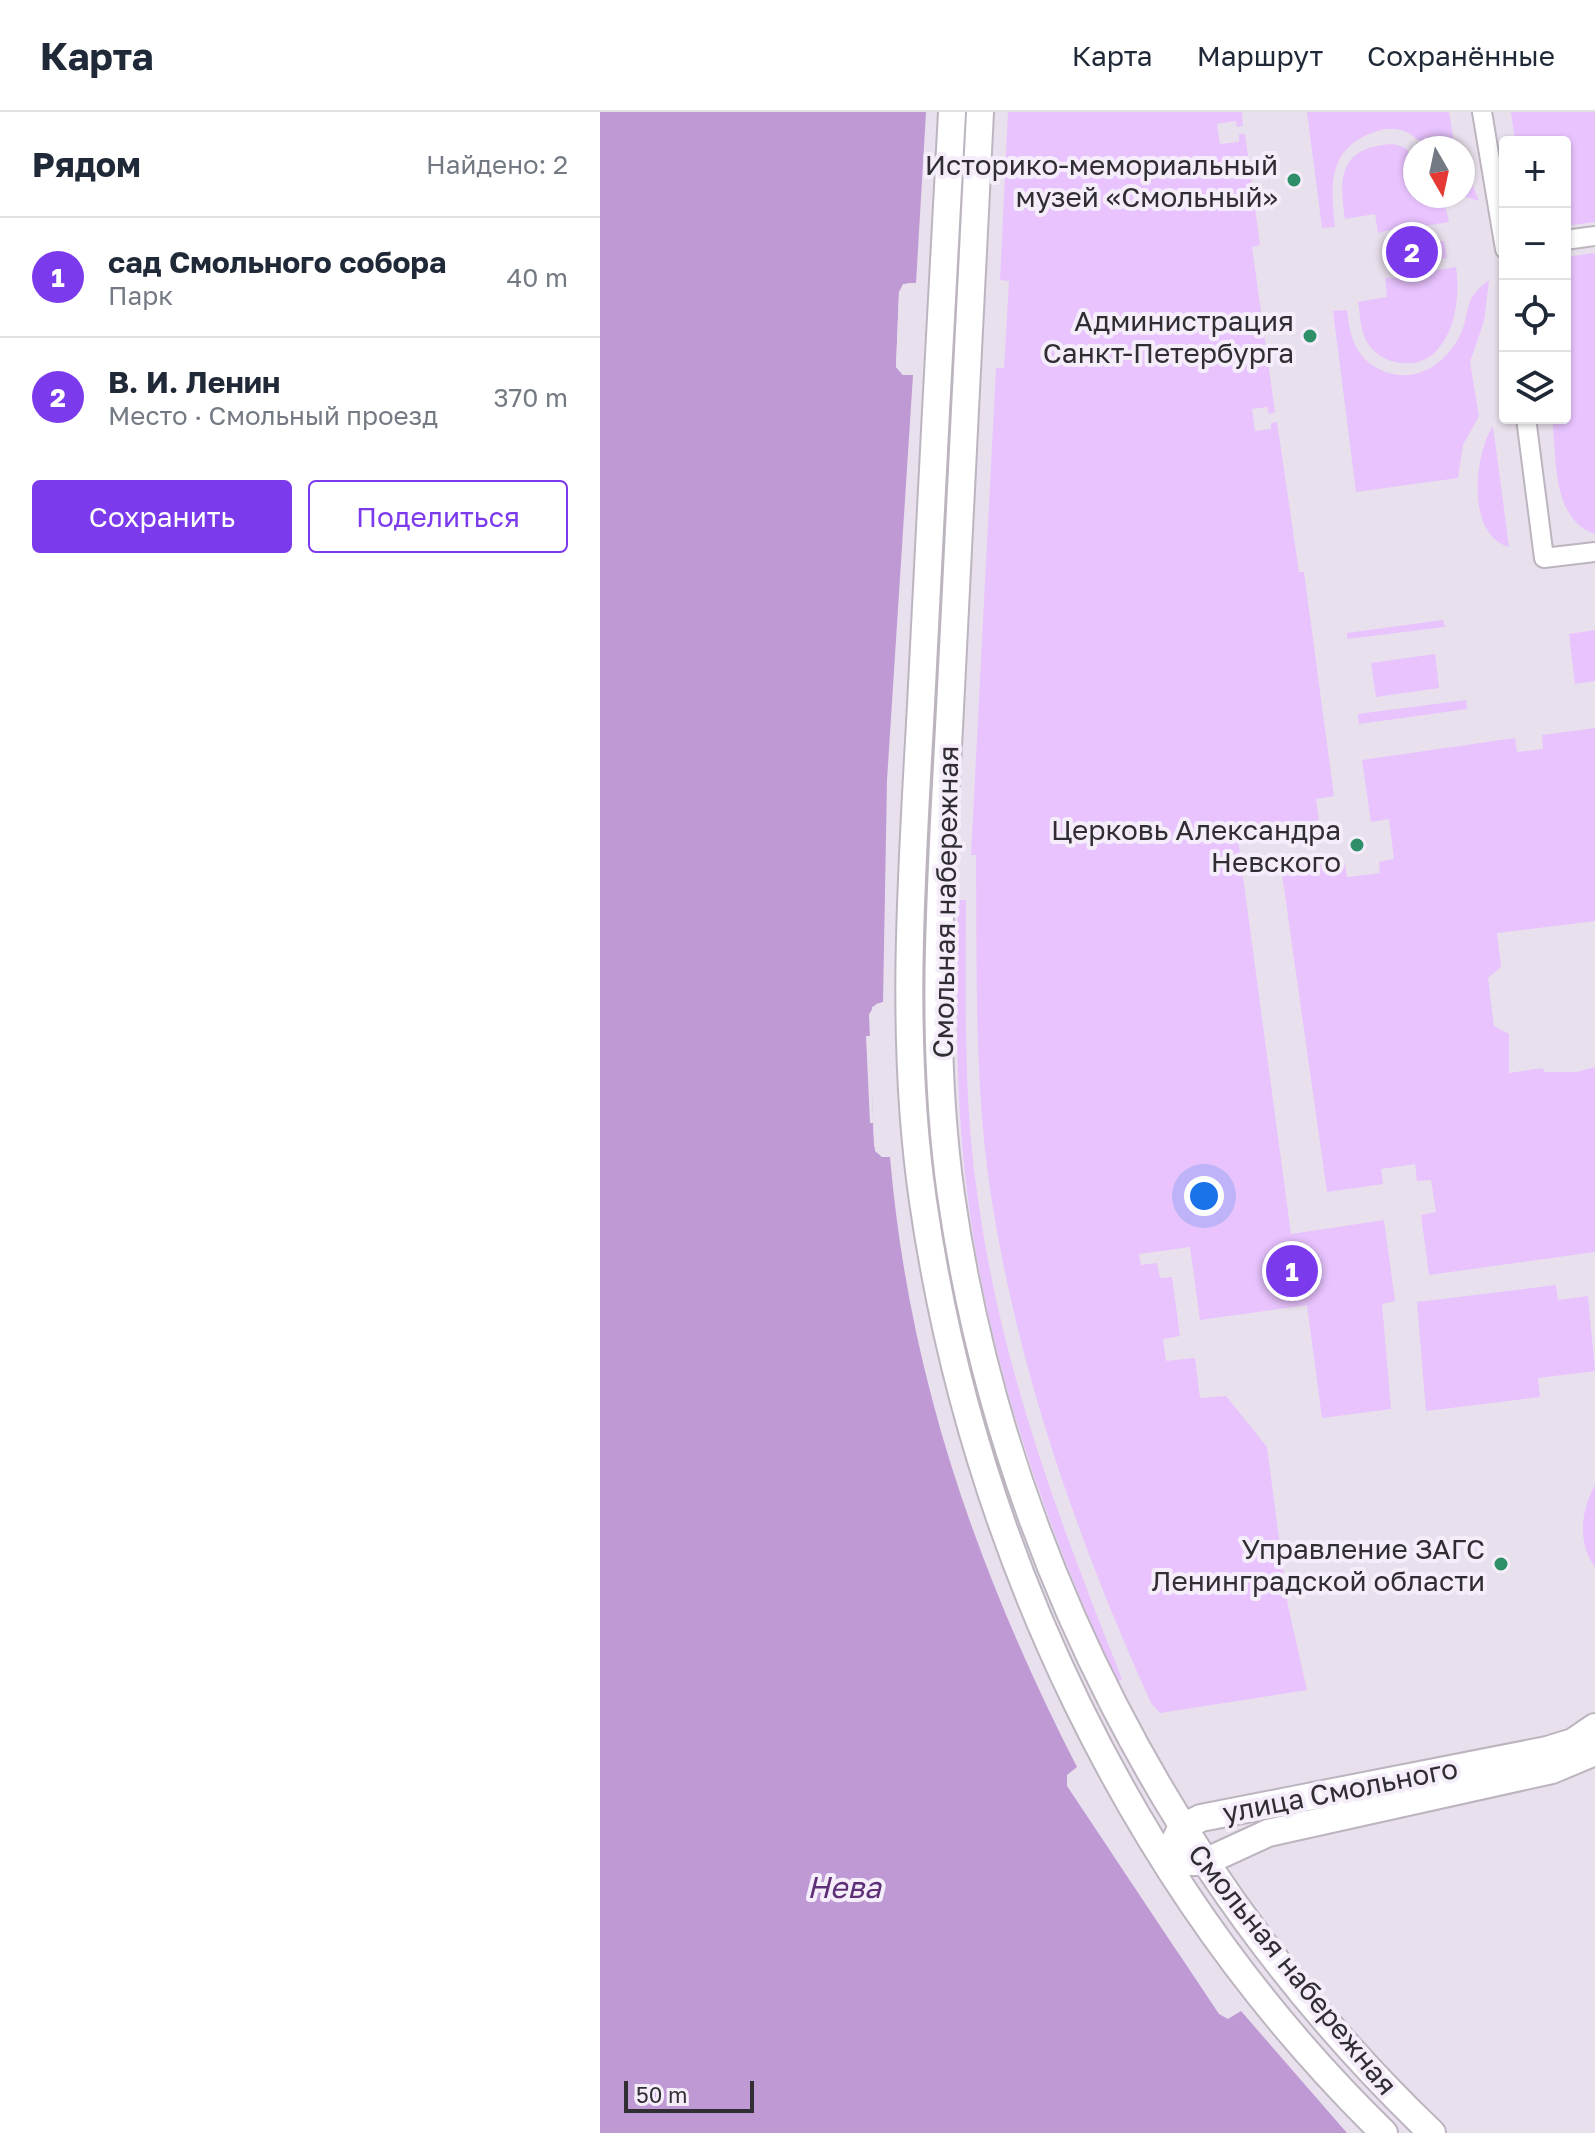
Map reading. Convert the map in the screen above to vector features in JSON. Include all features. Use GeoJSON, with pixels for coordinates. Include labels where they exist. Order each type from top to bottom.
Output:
{"type":"FeatureCollection","features":[{"type":"Feature","properties":{"kind":"main road","name":"Смольная набережная"},"geometry":{"type":"LineString","coordinates":[[952,112],[913,857],[909,1003],[922,1199],[958,1378],[997,1512],[1040,1622],[1090,1731],[1126,1799],[1165,1860],[1262,1996],[1320,2066],[1384,2133]]}},
{"type":"Feature","properties":{"kind":"main road","name":"Смольная набережная"},"geometry":{"type":"LineString","coordinates":[[980,112],[937,999],[951,1194],[988,1371],[1027,1502],[1068,1609],[1108,1693],[1181,1828],[1237,1908],[1354,2053],[1432,2133]]}},
{"type":"Feature","properties":{"kind":"main road","name":"улица Смольного"},"geometry":{"type":"LineString","coordinates":[[1181,1828],[1224,1812],[1547,1750],[1573,1742],[1595,1727]]}},
{"type":"Feature","properties":{"kind":"main road","name":"улица Смольного"},"geometry":{"type":"LineString","coordinates":[[1165,1860],[1205,1862],[1268,1833],[1552,1770],[1595,1752]]}},
{"type":"Feature","properties":{"kind":"main road"},"geometry":{"type":"LineString","coordinates":[[1165,1860],[1181,1828]]}},
{"type":"Feature","properties":{"kind":"street"},"geometry":{"type":"LineString","coordinates":[[1482,112],[1499,213]]}},
{"type":"Feature","properties":{"kind":"street"},"geometry":{"type":"LineString","coordinates":[[1571,239],[1595,236]]}},
{"type":"Feature","properties":{"kind":"street"},"geometry":{"type":"LineString","coordinates":[[1527,424],[1544,558],[1595,552]]}},
{"type":"Feature","properties":{"kind":"shaded area"},"geometry":{"type":"Polygon","coordinates":[[[1008,112],[1242,112],[1243,126],[1237,127],[1236,121],[1217,124],[1220,144],[1239,142],[1239,134],[1245,134],[1260,245],[1252,247],[1275,412],[1269,414],[1267,407],[1252,409],[1255,431],[1271,429],[1271,423],[1277,422],[1299,572],[1304,572],[1334,796],[1316,799],[1319,820],[1237,832],[1291,1234],[1384,1220],[1395,1301],[1382,1304],[1391,1409],[1322,1418],[1307,1305],[1200,1320],[1190,1247],[1139,1254],[1141,1265],[1157,1263],[1160,1278],[1172,1277],[1180,1336],[1163,1339],[1166,1361],[1195,1358],[1200,1398],[1226,1396],[1267,1447],[1288,1606],[1307,1690],[1160,1713],[1151,1703],[1098,1579],[1033,1387],[1002,1256],[990,1189],[981,1106],[976,855],[971,855],[996,368],[1004,368],[1009,281],[1000,280],[1008,112]]]}},
{"type":"Feature","properties":{"kind":"shaded area"},"geometry":{"type":"Polygon","coordinates":[[[1307,112],[1449,112],[1453,136],[1413,136],[1408,132],[1385,129],[1354,142],[1338,162],[1334,174],[1335,227],[1322,228],[1307,112]]]}},
{"type":"Feature","properties":{"kind":"shaded area"},"geometry":{"type":"Polygon","coordinates":[[[1511,112],[1595,112],[1595,222],[1571,225],[1571,136],[1514,136],[1511,112]]]}},
{"type":"Feature","properties":{"kind":"shaded area"},"geometry":{"type":"Polygon","coordinates":[[[1393,144],[1403,147],[1403,208],[1446,208],[1449,222],[1419,227],[1418,223],[1378,233],[1375,214],[1345,219],[1342,189],[1347,166],[1353,157],[1376,146],[1393,144]]]}},
{"type":"Feature","properties":{"kind":"shaded area"},"geometry":{"type":"Polygon","coordinates":[[[1444,241],[1447,258],[1398,264],[1395,247],[1444,241]]]}},
{"type":"Feature","properties":{"kind":"shaded area"},"geometry":{"type":"Polygon","coordinates":[[[1595,253],[1595,534],[1581,527],[1570,515],[1563,501],[1556,468],[1552,424],[1571,424],[1571,256],[1595,253]]]}},
{"type":"Feature","properties":{"kind":"shaded area"},"geometry":{"type":"Polygon","coordinates":[[[1456,267],[1455,314],[1441,346],[1424,360],[1415,363],[1395,362],[1377,354],[1365,338],[1358,302],[1387,297],[1385,278],[1426,276],[1426,272],[1456,267]]]}},
{"type":"Feature","properties":{"kind":"shaded area"},"geometry":{"type":"Polygon","coordinates":[[[1489,280],[1484,321],[1470,362],[1479,416],[1463,445],[1458,478],[1356,492],[1333,311],[1347,310],[1355,345],[1372,365],[1393,374],[1417,373],[1438,363],[1455,344],[1472,297],[1489,280]]]}},
{"type":"Feature","properties":{"kind":"shaded area"},"geometry":{"type":"Polygon","coordinates":[[[1493,426],[1509,547],[1495,540],[1480,511],[1478,474],[1486,439],[1493,426]]]}},
{"type":"Feature","properties":{"kind":"shaded area"},"geometry":{"type":"Polygon","coordinates":[[[1443,620],[1445,627],[1347,639],[1347,633],[1443,620]]]}},
{"type":"Feature","properties":{"kind":"shaded area"},"geometry":{"type":"Polygon","coordinates":[[[1595,630],[1595,681],[1575,684],[1569,634],[1595,630]]]}},
{"type":"Feature","properties":{"kind":"shaded area"},"geometry":{"type":"Polygon","coordinates":[[[1435,654],[1439,688],[1376,697],[1371,663],[1435,654]]]}},
{"type":"Feature","properties":{"kind":"shaded area"},"geometry":{"type":"Polygon","coordinates":[[[1466,700],[1467,709],[1359,724],[1358,714],[1466,700]]]}},
{"type":"Feature","properties":{"kind":"shaded area"},"geometry":{"type":"Polygon","coordinates":[[[1595,728],[1595,921],[1497,933],[1501,967],[1488,978],[1494,1026],[1509,1034],[1509,1073],[1543,1068],[1544,1072],[1577,1072],[1595,1067],[1595,1252],[1429,1275],[1421,1215],[1436,1212],[1431,1180],[1417,1181],[1415,1164],[1381,1169],[1383,1184],[1327,1192],[1281,867],[1328,860],[1329,867],[1345,865],[1347,877],[1380,873],[1379,862],[1394,859],[1389,819],[1371,822],[1362,760],[1515,738],[1517,752],[1543,749],[1542,735],[1595,728]]]}},
{"type":"Feature","properties":{"kind":"shaded area"},"geometry":{"type":"Polygon","coordinates":[[[958,900],[966,900],[969,1120],[987,1256],[1000,1318],[1034,1440],[1122,1679],[1117,1682],[1043,1503],[989,1318],[967,1191],[960,1119],[958,900]]]}},
{"type":"Feature","properties":{"kind":"shaded area"},"geometry":{"type":"Polygon","coordinates":[[[1556,1285],[1558,1300],[1588,1296],[1595,1371],[1538,1378],[1540,1397],[1426,1411],[1417,1302],[1556,1285]]]}},
{"type":"Feature","properties":{"kind":"shaded area"},"geometry":{"type":"Polygon","coordinates":[[[1595,1485],[1595,1567],[1585,1548],[1583,1526],[1595,1485]]]}},
{"type":"Feature","properties":{"kind":"water","name":"Нева"},"geometry":{"type":"Polygon","coordinates":[[[600,112],[926,112],[916,283],[908,283],[899,292],[896,367],[903,375],[913,375],[887,780],[883,1002],[876,1004],[869,1014],[874,1146],[882,1157],[890,1157],[899,1239],[913,1318],[953,1471],[1008,1620],[1077,1767],[1067,1775],[1067,1786],[1219,2014],[1228,2019],[1241,2011],[1347,2133],[600,2133],[600,112]]]}},
{"type":"Feature","properties":{"kind":"pier"},"geometry":{"type":"Polygon","coordinates":[[[916,283],[916,287],[905,288],[903,293],[900,367],[913,371],[913,375],[903,375],[896,367],[899,292],[903,284],[916,283]]]}},
{"type":"Feature","properties":{"kind":"pier"},"geometry":{"type":"Polygon","coordinates":[[[883,1002],[873,1014],[873,1118],[878,1149],[889,1153],[890,1157],[882,1157],[875,1151],[873,1123],[870,1123],[866,1036],[870,1036],[872,1007],[883,1002]]]}},
{"type":"Feature","properties":{"kind":"pier"},"geometry":{"type":"Polygon","coordinates":[[[1116,1851],[1180,1949],[1177,1951],[1112,1853],[1116,1851]]]}},
{"type":"Feature","properties":{"kind":"place","name":"Историко-мемориальный музей «Смольный»"},"geometry":{"type":"Point","coordinates":[1294,180]}},
{"type":"Feature","properties":{"kind":"place","name":"В. И. Ленин"},"geometry":{"type":"Point","coordinates":[1412,252]}},
{"type":"Feature","properties":{"kind":"place","name":"Администрация Санкт-Петербурга"},"geometry":{"type":"Point","coordinates":[1310,336]}},
{"type":"Feature","properties":{"kind":"place","name":"Церковь Александра Невского"},"geometry":{"type":"Point","coordinates":[1357,845]}},
{"type":"Feature","properties":{"kind":"place","name":"сад Смольного собора"},"geometry":{"type":"Point","coordinates":[1292,1271]}},
{"type":"Feature","properties":{"kind":"place","name":"Управление ЗАГС Ленинградской области"},"geometry":{"type":"Point","coordinates":[1501,1564]}}]}
